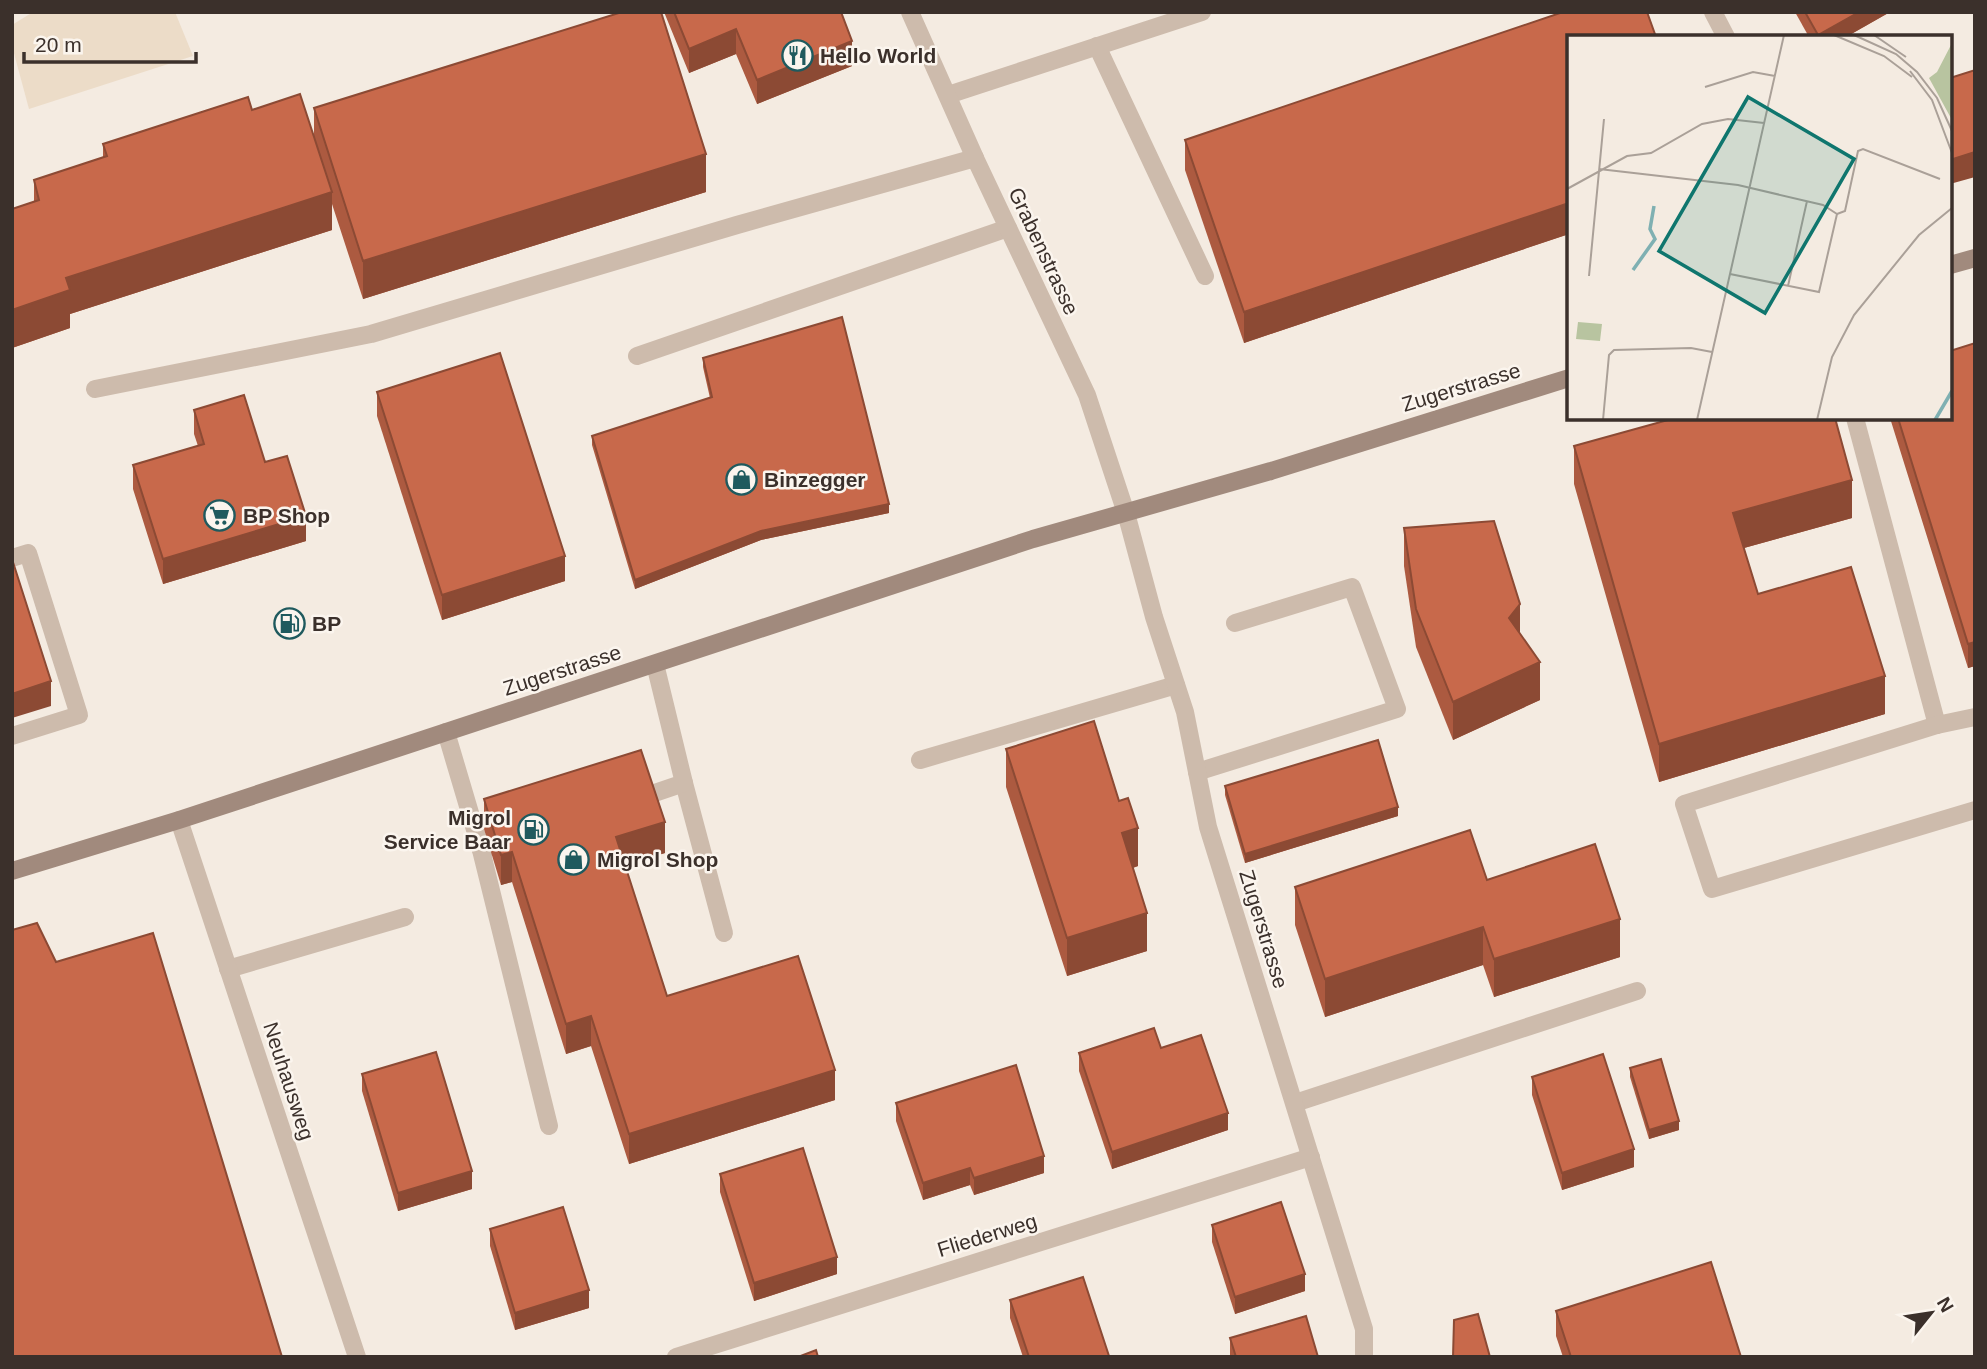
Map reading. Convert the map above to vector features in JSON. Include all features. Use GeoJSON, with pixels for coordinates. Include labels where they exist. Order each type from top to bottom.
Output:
{"type":"FeatureCollection","features":[{"type":"Feature","properties":{"kind":"main road"},"geometry":{"type":"LineString","coordinates":[[1952,264],[1975,258]]}},
{"type":"Feature","properties":{"kind":"main road","name":"Zugerstrasse"},"geometry":{"type":"LineString","coordinates":[[12,871],[178,820],[1033,539],[1270,471],[1567,379]]}},
{"type":"Feature","properties":{"kind":"street","name":"Grabenstrasse"},"geometry":{"type":"LineString","coordinates":[[910,12],[975,158],[1087,395],[1126,513]]}},
{"type":"Feature","properties":{"kind":"street"},"geometry":{"type":"LineString","coordinates":[[948,95],[1202,12]]}},
{"type":"Feature","properties":{"kind":"street"},"geometry":{"type":"LineString","coordinates":[[1713,12],[1725,35]]}},
{"type":"Feature","properties":{"kind":"street"},"geometry":{"type":"LineString","coordinates":[[1097,46],[1205,276]]}},
{"type":"Feature","properties":{"kind":"street"},"geometry":{"type":"LineString","coordinates":[[95,390],[371,334],[737,225],[975,158]]}},
{"type":"Feature","properties":{"kind":"street"},"geometry":{"type":"LineString","coordinates":[[637,356],[1008,228]]}},
{"type":"Feature","properties":{"kind":"street"},"geometry":{"type":"LineString","coordinates":[[1856,420],[1937,724]]}},
{"type":"Feature","properties":{"kind":"street","name":"Zugerstrasse"},"geometry":{"type":"LineString","coordinates":[[1126,513],[1154,617],[1185,712],[1208,827],[1364,1329],[1364,1357]]}},
{"type":"Feature","properties":{"kind":"street"},"geometry":{"type":"LineString","coordinates":[[12,558],[28,553],[79,715],[12,736]]}},
{"type":"Feature","properties":{"kind":"street"},"geometry":{"type":"LineString","coordinates":[[1197,772],[1397,709],[1352,587],[1235,623]]}},
{"type":"Feature","properties":{"kind":"street"},"geometry":{"type":"LineString","coordinates":[[655,664],[724,933]]}},
{"type":"Feature","properties":{"kind":"street"},"geometry":{"type":"LineString","coordinates":[[920,760],[1176,685]]}},
{"type":"Feature","properties":{"kind":"street"},"geometry":{"type":"LineString","coordinates":[[1975,717],[1937,724],[1684,804],[1712,888],[1975,810]]}},
{"type":"Feature","properties":{"kind":"street"},"geometry":{"type":"LineString","coordinates":[[446,732],[481,850],[549,1126]]}},
{"type":"Feature","properties":{"kind":"street"},"geometry":{"type":"LineString","coordinates":[[621,804],[684,783]]}},
{"type":"Feature","properties":{"kind":"street","name":"Neuhausweg"},"geometry":{"type":"LineString","coordinates":[[178,820],[357,1357]]}},
{"type":"Feature","properties":{"kind":"street"},"geometry":{"type":"LineString","coordinates":[[481,850],[532,833]]}},
{"type":"Feature","properties":{"kind":"street"},"geometry":{"type":"LineString","coordinates":[[229,969],[405,917]]}},
{"type":"Feature","properties":{"kind":"street"},"geometry":{"type":"LineString","coordinates":[[1295,1103],[1637,992]]}},
{"type":"Feature","properties":{"kind":"street","name":"Fliederweg"},"geometry":{"type":"LineString","coordinates":[[676,1357],[1311,1157]]}},
{"type":"Feature","properties":{"kind":"shaded area"},"geometry":{"type":"Polygon","coordinates":[[[33,12],[175,12],[193,56],[29,109],[12,46],[12,25],[33,12]]]}},
{"type":"Feature","properties":{"kind":"building"},"geometry":{"type":"Polygon","coordinates":[[[622,12],[661,12],[706,154],[363,261],[314,108],[622,12]]]}},
{"type":"Feature","properties":{"kind":"building"},"geometry":{"type":"Polygon","coordinates":[[[674,12],[841,12],[852,41],[757,80],[736,29],[689,49],[674,12]]]}},
{"type":"Feature","properties":{"kind":"building"},"geometry":{"type":"Polygon","coordinates":[[[1563,12],[1647,12],[1655,35],[1567,35],[1567,204],[1244,312],[1185,140],[1563,12]]]}},
{"type":"Feature","properties":{"kind":"building"},"geometry":{"type":"Polygon","coordinates":[[[1805,12],[1859,12],[1818,35],[1805,12]]]}},
{"type":"Feature","properties":{"kind":"building"},"geometry":{"type":"Polygon","coordinates":[[[1975,70],[1975,152],[1952,159],[1952,77],[1975,70]]]}},
{"type":"Feature","properties":{"kind":"building"},"geometry":{"type":"Polygon","coordinates":[[[300,94],[332,192],[66,278],[70,290],[12,310],[12,209],[39,200],[34,180],[107,156],[103,144],[248,97],[252,110],[300,94]]]}},
{"type":"Feature","properties":{"kind":"building","name":"Binzegger"},"geometry":{"type":"Polygon","coordinates":[[[842,317],[889,504],[761,531],[635,580],[592,436],[712,397],[703,358],[842,317]]]}},
{"type":"Feature","properties":{"kind":"building"},"geometry":{"type":"Polygon","coordinates":[[[1975,343],[1975,642],[1968,644],[1899,420],[1952,420],[1952,350],[1975,343]]]}},
{"type":"Feature","properties":{"kind":"building"},"geometry":{"type":"Polygon","coordinates":[[[500,353],[565,556],[442,595],[377,392],[500,353]]]}},
{"type":"Feature","properties":{"kind":"building","name":"BP Shop"},"geometry":{"type":"Polygon","coordinates":[[[244,395],[265,462],[287,456],[306,516],[163,559],[133,465],[204,444],[194,410],[244,395]]]}},
{"type":"Feature","properties":{"kind":"building"},"geometry":{"type":"Polygon","coordinates":[[[1668,420],[1836,420],[1852,480],[1733,513],[1758,594],[1851,567],[1885,676],[1659,744],[1574,446],[1668,420]]]}},
{"type":"Feature","properties":{"kind":"building"},"geometry":{"type":"Polygon","coordinates":[[[1494,521],[1520,604],[1509,618],[1540,662],[1453,702],[1416,609],[1404,528],[1494,521]]]}},
{"type":"Feature","properties":{"kind":"building"},"geometry":{"type":"Polygon","coordinates":[[[12,559],[51,681],[12,694],[12,559]]]}},
{"type":"Feature","properties":{"kind":"building"},"geometry":{"type":"Polygon","coordinates":[[[1094,721],[1119,801],[1128,798],[1138,828],[1122,833],[1147,913],[1067,938],[1006,749],[1094,721]]]}},
{"type":"Feature","properties":{"kind":"building"},"geometry":{"type":"Polygon","coordinates":[[[1378,740],[1398,807],[1245,854],[1225,786],[1378,740]]]}},
{"type":"Feature","properties":{"kind":"building"},"geometry":{"type":"Polygon","coordinates":[[[641,750],[665,822],[616,837],[667,996],[798,956],[835,1070],[629,1134],[591,1016],[566,1024],[512,852],[501,855],[484,799],[641,750]]]}},
{"type":"Feature","properties":{"kind":"building"},"geometry":{"type":"Polygon","coordinates":[[[1470,830],[1487,880],[1595,844],[1620,919],[1494,959],[1483,927],[1325,979],[1295,887],[1470,830]]]}},
{"type":"Feature","properties":{"kind":"building"},"geometry":{"type":"Polygon","coordinates":[[[37,923],[56,962],[153,933],[282,1357],[12,1357],[12,930],[37,923]]]}},
{"type":"Feature","properties":{"kind":"building"},"geometry":{"type":"Polygon","coordinates":[[[1154,1028],[1161,1048],[1201,1035],[1228,1113],[1112,1152],[1079,1053],[1154,1028]]]}},
{"type":"Feature","properties":{"kind":"building"},"geometry":{"type":"Polygon","coordinates":[[[436,1052],[472,1171],[398,1193],[362,1074],[436,1052]]]}},
{"type":"Feature","properties":{"kind":"building"},"geometry":{"type":"Polygon","coordinates":[[[1603,1054],[1634,1149],[1562,1173],[1532,1077],[1603,1054]]]}},
{"type":"Feature","properties":{"kind":"building"},"geometry":{"type":"Polygon","coordinates":[[[1661,1059],[1679,1121],[1649,1130],[1630,1068],[1661,1059]]]}},
{"type":"Feature","properties":{"kind":"building"},"geometry":{"type":"Polygon","coordinates":[[[1016,1065],[1044,1156],[974,1178],[970,1168],[923,1183],[896,1103],[1016,1065]]]}},
{"type":"Feature","properties":{"kind":"building"},"geometry":{"type":"Polygon","coordinates":[[[803,1148],[837,1257],[754,1283],[720,1174],[803,1148]]]}},
{"type":"Feature","properties":{"kind":"building"},"geometry":{"type":"Polygon","coordinates":[[[1281,1202],[1305,1274],[1235,1297],[1212,1225],[1281,1202]]]}},
{"type":"Feature","properties":{"kind":"building"},"geometry":{"type":"Polygon","coordinates":[[[563,1207],[589,1290],[515,1313],[490,1229],[563,1207]]]}},
{"type":"Feature","properties":{"kind":"building"},"geometry":{"type":"Polygon","coordinates":[[[1711,1262],[1741,1357],[1571,1357],[1556,1311],[1711,1262]]]}},
{"type":"Feature","properties":{"kind":"building"},"geometry":{"type":"Polygon","coordinates":[[[1083,1277],[1109,1356],[1029,1357],[1010,1300],[1083,1277]]]}},
{"type":"Feature","properties":{"kind":"building"},"geometry":{"type":"Polygon","coordinates":[[[1478,1314],[1490,1357],[1453,1357],[1454,1320],[1478,1314]]]}},
{"type":"Feature","properties":{"kind":"building"},"geometry":{"type":"Polygon","coordinates":[[[1306,1316],[1318,1357],[1236,1357],[1230,1338],[1306,1316]]]}},
{"type":"Feature","properties":{"kind":"building"},"geometry":{"type":"Polygon","coordinates":[[[816,1350],[818,1357],[798,1357],[816,1350]]]}},
{"type":"Feature","properties":{"kind":"place","name":"Hello World"},"geometry":{"type":"Point","coordinates":[797,55]}},
{"type":"Feature","properties":{"kind":"place","name":"Binzegger"},"geometry":{"type":"Point","coordinates":[741,479]}},
{"type":"Feature","properties":{"kind":"place","name":"BP Shop"},"geometry":{"type":"Point","coordinates":[220,515]}},
{"type":"Feature","properties":{"kind":"place","name":"BP"},"geometry":{"type":"Point","coordinates":[289,623]}},
{"type":"Feature","properties":{"kind":"place","name":"Migrol Service Baar"},"geometry":{"type":"Point","coordinates":[534,829]}},
{"type":"Feature","properties":{"kind":"place","name":"Migrol Shop"},"geometry":{"type":"Point","coordinates":[574,859]}}]}
